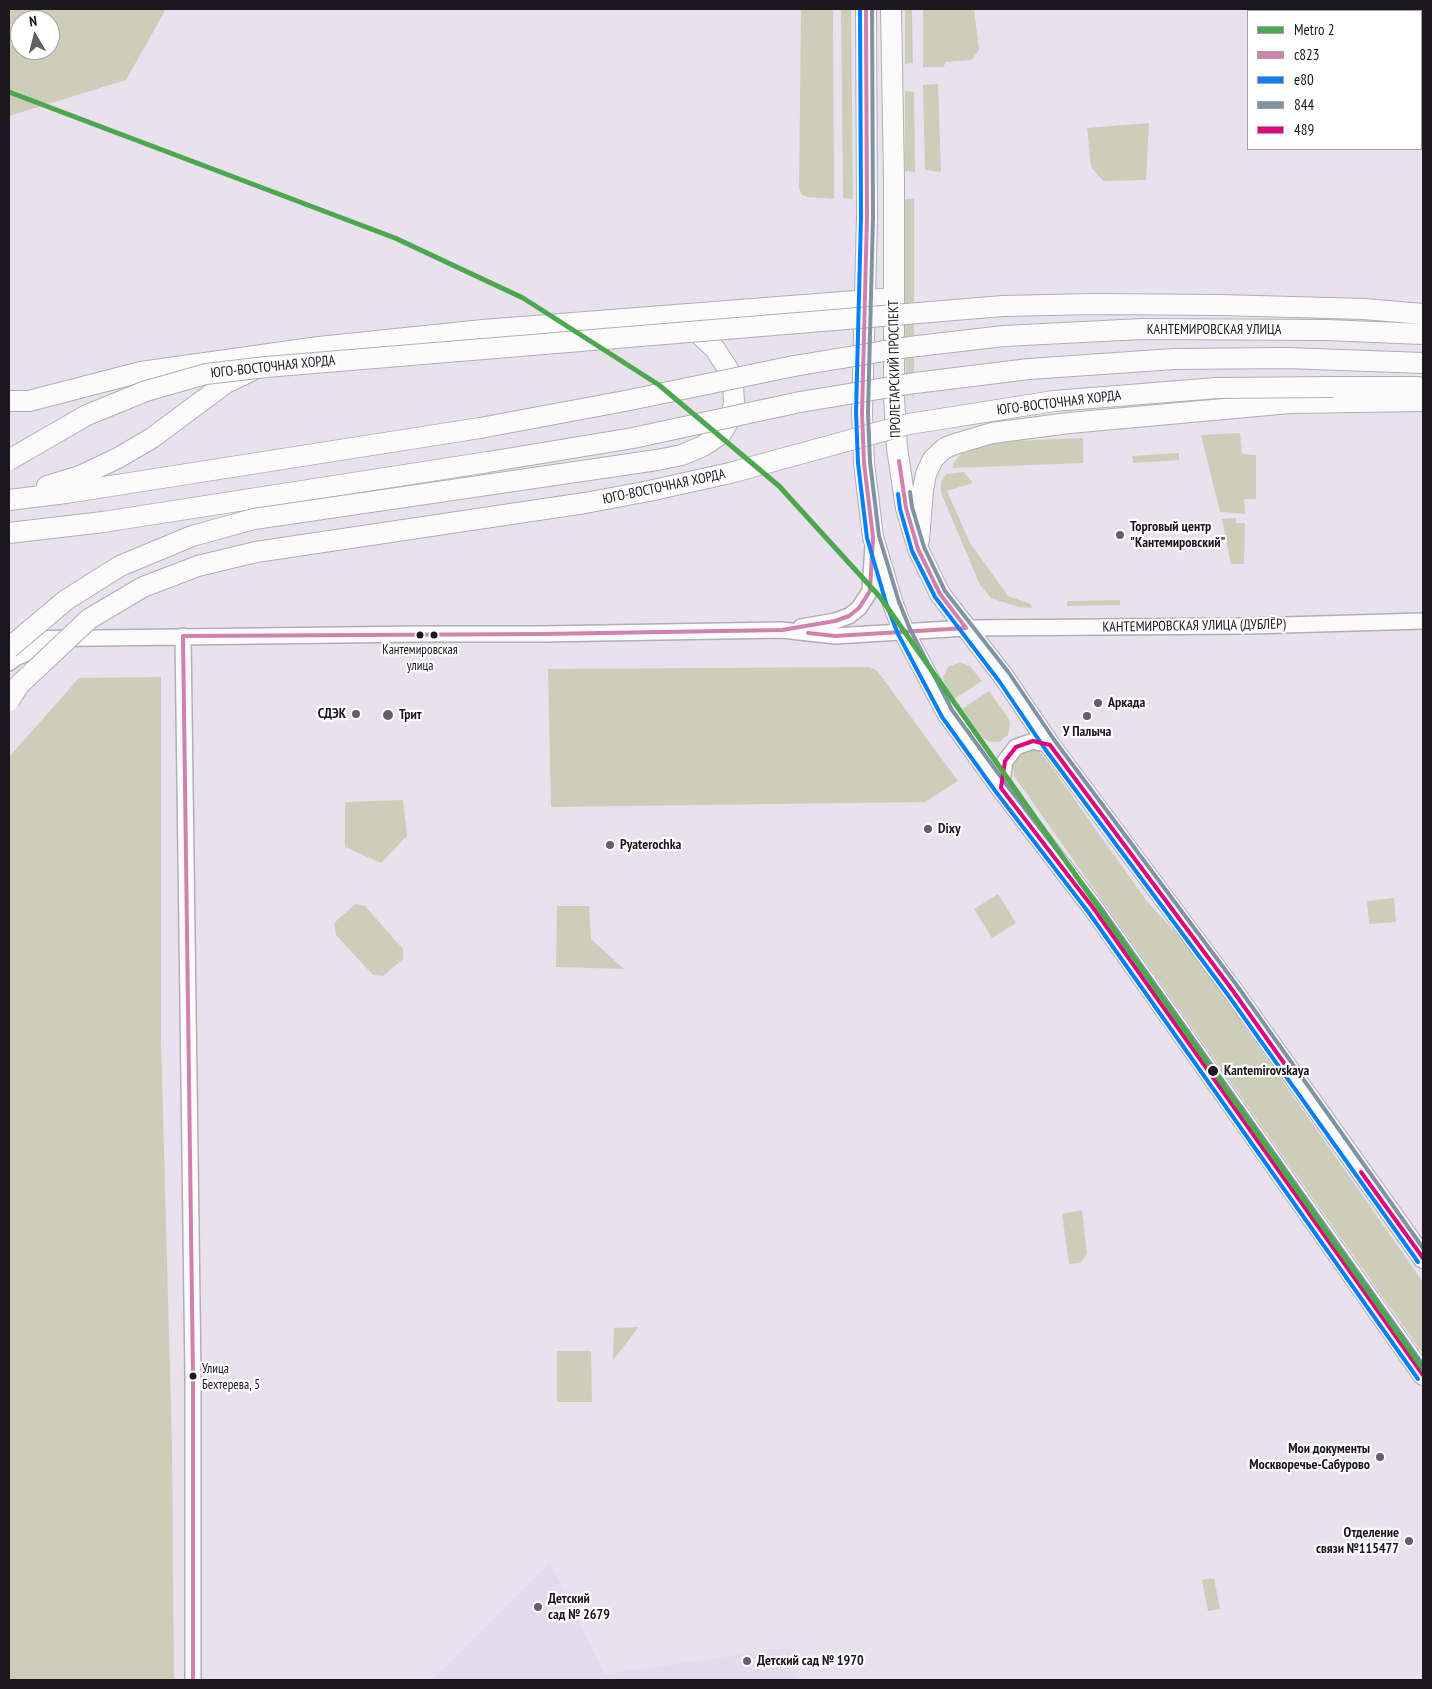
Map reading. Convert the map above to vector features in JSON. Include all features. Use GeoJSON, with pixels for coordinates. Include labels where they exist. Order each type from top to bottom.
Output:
{"type":"FeatureCollection","features":[{"type":"Feature","properties":{"kind":"main road"},"geometry":{"type":"LineString","coordinates":[[866,9],[867,217],[862,413],[864,463],[873,537],[893,604],[904,632],[947,713],[1001,788],[1094,909],[1423,1375]]}},
{"type":"Feature","properties":{"kind":"main road","name":"ПРОЛЕТАРСКИЙ ПРОСПЕКТ"},"geometry":{"type":"LineString","coordinates":[[892,9],[894,397],[897,448],[906,508],[918,549],[940,594],[1004,677],[1050,745],[1233,991],[1423,1258]]}},
{"type":"Feature","properties":{"kind":"main road"},"geometry":{"type":"LineString","coordinates":[[9,401],[29,401],[140,372],[319,347],[483,330],[894,298]]}},
{"type":"Feature","properties":{"kind":"main road","name":"ЮГО-ВОСТОЧНАЯ ХОРДА"},"geometry":{"type":"LineString","coordinates":[[9,460],[87,415],[146,391],[206,374],[295,364],[1002,306],[1094,304],[1221,305],[1364,309],[1423,314]]}},
{"type":"Feature","properties":{"kind":"main road"},"geometry":{"type":"LineString","coordinates":[[9,648],[66,600],[120,566],[192,536],[254,519],[657,460],[682,455],[703,446],[721,434],[731,417],[734,403],[733,384],[728,369],[715,349],[698,333],[680,324],[640,318]]}},
{"type":"Feature","properties":{"kind":"main road","name":"КАНТЕМИРОВСКАЯ УЛИЦА"},"geometry":{"type":"LineString","coordinates":[[9,500],[76,492],[480,428],[620,402],[794,366],[909,347],[1004,336],[1142,329],[1326,330],[1423,334]]}},
{"type":"Feature","properties":{"kind":"main road"},"geometry":{"type":"LineString","coordinates":[[9,496],[80,476],[118,458],[152,438],[226,383],[262,366],[319,347]]}},
{"type":"Feature","properties":{"kind":"main road","name":"КАНТЕМИРОВСКАЯ УЛИЦА"},"geometry":{"type":"LineString","coordinates":[[9,533],[103,522],[488,462],[633,438],[800,402],[915,383],[1029,369],[1174,359],[1287,358],[1423,363]]}},
{"type":"Feature","properties":{"kind":"main road","name":"ЮГО-ВОСТОЧНАЯ ХОРДА"},"geometry":{"type":"LineString","coordinates":[[9,701],[20,685],[89,619],[104,609],[143,586],[198,566],[256,552],[585,503],[730,473],[909,424],[1054,401],[1217,388],[1423,387]]}},
{"type":"Feature","properties":{"kind":"main road"},"geometry":{"type":"LineString","coordinates":[[918,549],[923,490],[929,467],[945,448],[964,441],[992,433],[1069,423],[1290,403],[1423,401]]}},
{"type":"Feature","properties":{"kind":"street"},"geometry":{"type":"LineString","coordinates":[[782,630],[835,621],[849,616],[859,608],[870,591],[873,537]]}},
{"type":"Feature","properties":{"kind":"street","name":"КАНТЕМИРОВСКАЯ УЛИЦА (ДУБЛЁР)"},"geometry":{"type":"LineString","coordinates":[[966,628],[1249,626],[1423,621]]}},
{"type":"Feature","properties":{"kind":"street"},"geometry":{"type":"LineString","coordinates":[[9,639],[782,630],[835,636],[966,628]]}},
{"type":"Feature","properties":{"kind":"street"},"geometry":{"type":"LineString","coordinates":[[183,636],[194,1376],[193,1680]]}},
{"type":"Feature","properties":{"kind":"street"},"geometry":{"type":"LineString","coordinates":[[9,663],[36,649],[90,638]]}},
{"type":"Feature","properties":{"kind":"street"},"geometry":{"type":"LineString","coordinates":[[1001,788],[1005,761],[1016,747],[1033,742],[1050,745]]}},
{"type":"Feature","properties":{"kind":"shaded area","name":"Детский сад № 2679"},"geometry":{"type":"Polygon","coordinates":[[[550,1562],[605,1674],[792,1647],[797,1680],[432,1680],[550,1562]]]}},
{"type":"Feature","properties":{"kind":"green space"},"geometry":{"type":"Polygon","coordinates":[[[9,9],[166,9],[126,80],[9,116],[9,9]]]}},
{"type":"Feature","properties":{"kind":"green space"},"geometry":{"type":"Polygon","coordinates":[[[801,9],[833,9],[834,199],[807,197],[801,194],[799,188],[801,9]]]}},
{"type":"Feature","properties":{"kind":"green space"},"geometry":{"type":"Polygon","coordinates":[[[841,9],[851,9],[853,199],[843,198],[841,9]]]}},
{"type":"Feature","properties":{"kind":"green space"},"geometry":{"type":"Polygon","coordinates":[[[905,9],[912,9],[913,63],[905,64],[905,9]]]}},
{"type":"Feature","properties":{"kind":"green space"},"geometry":{"type":"Polygon","coordinates":[[[923,9],[974,9],[979,50],[971,60],[945,62],[944,67],[923,67],[923,9]]]}},
{"type":"Feature","properties":{"kind":"green space"},"geometry":{"type":"Polygon","coordinates":[[[938,84],[941,172],[925,170],[923,85],[938,84]]]}},
{"type":"Feature","properties":{"kind":"green space"},"geometry":{"type":"Polygon","coordinates":[[[905,91],[914,92],[915,172],[905,171],[905,91]]]}},
{"type":"Feature","properties":{"kind":"green space"},"geometry":{"type":"Polygon","coordinates":[[[1149,123],[1146,180],[1103,181],[1091,167],[1087,128],[1149,123]]]}},
{"type":"Feature","properties":{"kind":"green space"},"geometry":{"type":"Polygon","coordinates":[[[903,199],[914,199],[914,398],[907,389],[906,379],[903,199]]]}},
{"type":"Feature","properties":{"kind":"green space"},"geometry":{"type":"Polygon","coordinates":[[[1240,433],[1242,454],[1256,455],[1256,499],[1244,499],[1245,514],[1220,512],[1201,435],[1240,433]]]}},
{"type":"Feature","properties":{"kind":"green space"},"geometry":{"type":"Polygon","coordinates":[[[1083,438],[1083,463],[953,468],[954,462],[963,452],[977,445],[990,442],[1083,438]]]}},
{"type":"Feature","properties":{"kind":"green space"},"geometry":{"type":"Polygon","coordinates":[[[1179,453],[1179,460],[1133,463],[1132,456],[1179,453]]]}},
{"type":"Feature","properties":{"kind":"green space"},"geometry":{"type":"Polygon","coordinates":[[[964,472],[973,483],[947,491],[970,543],[1008,596],[1031,604],[1032,608],[1018,607],[991,598],[980,585],[941,493],[941,482],[946,474],[964,472]]]}},
{"type":"Feature","properties":{"kind":"green space"},"geometry":{"type":"Polygon","coordinates":[[[1236,518],[1236,523],[1245,523],[1244,564],[1231,564],[1222,519],[1236,518]]]}},
{"type":"Feature","properties":{"kind":"green space"},"geometry":{"type":"Polygon","coordinates":[[[1120,600],[1120,605],[1067,606],[1067,601],[1120,600]]]}},
{"type":"Feature","properties":{"kind":"green space"},"geometry":{"type":"Polygon","coordinates":[[[960,662],[970,666],[982,681],[954,699],[944,684],[943,677],[948,667],[960,662]]]}},
{"type":"Feature","properties":{"kind":"green space"},"geometry":{"type":"Polygon","coordinates":[[[869,667],[876,670],[881,676],[958,781],[925,802],[551,807],[548,669],[869,667]]]}},
{"type":"Feature","properties":{"kind":"green space"},"geometry":{"type":"Polygon","coordinates":[[[161,677],[161,1040],[172,1444],[174,1680],[9,1680],[9,757],[79,678],[161,677]]]}},
{"type":"Feature","properties":{"kind":"green space"},"geometry":{"type":"Polygon","coordinates":[[[989,691],[1009,719],[1008,735],[999,742],[990,742],[983,738],[962,709],[989,691]]]}},
{"type":"Feature","properties":{"kind":"green space"},"geometry":{"type":"Polygon","coordinates":[[[1026,749],[1038,750],[1045,758],[1146,900],[1191,950],[1423,1282],[1423,1354],[1014,776],[1013,766],[1016,756],[1026,749]]]}},
{"type":"Feature","properties":{"kind":"green space"},"geometry":{"type":"Polygon","coordinates":[[[403,800],[407,836],[381,863],[345,847],[345,802],[403,800]]]}},
{"type":"Feature","properties":{"kind":"green space"},"geometry":{"type":"Polygon","coordinates":[[[998,894],[1016,923],[992,938],[974,909],[998,894]]]}},
{"type":"Feature","properties":{"kind":"green space"},"geometry":{"type":"Polygon","coordinates":[[[1394,898],[1396,922],[1369,924],[1367,901],[1394,898]]]}},
{"type":"Feature","properties":{"kind":"green space"},"geometry":{"type":"Polygon","coordinates":[[[355,904],[365,906],[403,949],[403,959],[383,976],[373,975],[336,935],[334,923],[355,904]]]}},
{"type":"Feature","properties":{"kind":"green space"},"geometry":{"type":"Polygon","coordinates":[[[557,906],[589,906],[591,939],[624,969],[556,967],[557,906]]]}},
{"type":"Feature","properties":{"kind":"green space"},"geometry":{"type":"Polygon","coordinates":[[[1082,1210],[1087,1254],[1080,1263],[1069,1264],[1062,1214],[1082,1210]]]}},
{"type":"Feature","properties":{"kind":"green space"},"geometry":{"type":"Polygon","coordinates":[[[639,1327],[613,1360],[614,1328],[639,1327]]]}},
{"type":"Feature","properties":{"kind":"green space"},"geometry":{"type":"Polygon","coordinates":[[[557,1351],[591,1351],[592,1402],[557,1402],[557,1351]]]}},
{"type":"Feature","properties":{"kind":"green space"},"geometry":{"type":"Polygon","coordinates":[[[1214,1578],[1220,1609],[1208,1611],[1202,1580],[1214,1578]]]}},
{"type":"Feature","properties":{"kind":"metro line","name":"2"},"geometry":{"type":"LineString","coordinates":[[9,92],[395,238],[523,298],[659,385],[779,486],[880,597],[1423,1369]]}},
{"type":"Feature","properties":{"kind":"transit line","name":"е80"},"geometry":{"type":"LineString","coordinates":[[860,9],[861,217],[856,413],[858,463],[867,538],[887,606],[898,634],[942,717],[996,792],[1089,913],[1418,1379]]}},
{"type":"Feature","properties":{"kind":"transit line","name":"с823"},"geometry":{"type":"LineString","coordinates":[[183,636],[542,634],[782,630],[835,621],[849,616],[859,608],[870,591],[873,537],[864,463],[862,413],[867,217],[866,9]]}},
{"type":"Feature","properties":{"kind":"transit line","name":"844"},"geometry":{"type":"LineString","coordinates":[[872,9],[873,217],[868,413],[870,462],[879,536],[899,602],[910,629],[952,710],[1099,905],[1423,1365]]}},
{"type":"Feature","properties":{"kind":"transit line","name":"с823"},"geometry":{"type":"LineString","coordinates":[[899,461],[906,508],[918,549],[940,594],[966,628]]}},
{"type":"Feature","properties":{"kind":"transit line","name":"844"},"geometry":{"type":"LineString","coordinates":[[910,492],[912,507],[924,547],[945,591],[1009,673],[1055,741],[1238,987],[1423,1248]]}},
{"type":"Feature","properties":{"kind":"transit line","name":"е80"},"geometry":{"type":"LineString","coordinates":[[898,494],[900,509],[912,551],[935,597],[999,681],[1045,749],[1228,995],[1418,1262]]}},
{"type":"Feature","properties":{"kind":"transit line","name":"с823"},"geometry":{"type":"LineString","coordinates":[[808,633],[835,636],[966,628]]}},
{"type":"Feature","properties":{"kind":"transit line","name":"с823"},"geometry":{"type":"LineString","coordinates":[[183,636],[193,1376],[193,1680]]}},
{"type":"Feature","properties":{"kind":"transit line","name":"489"},"geometry":{"type":"LineString","coordinates":[[1284,1063],[1233,991],[1050,745],[1033,741],[1016,747],[1005,761],[1001,788],[1094,909],[1423,1375]]}},
{"type":"Feature","properties":{"kind":"transit line","name":"489"},"geometry":{"type":"LineString","coordinates":[[1361,1172],[1423,1258]]}},
{"type":"Feature","properties":{"kind":"place","name":"Торговый центр \"Кантемировский\""},"geometry":{"type":"Point","coordinates":[1120,535]}},
{"type":"Feature","properties":{"kind":"place","name":"Кантемировская улица"},"geometry":{"type":"Point","coordinates":[420,635]}},
{"type":"Feature","properties":{"kind":"place","name":"Аркада"},"geometry":{"type":"Point","coordinates":[1098,703]}},
{"type":"Feature","properties":{"kind":"place","name":"СДЭК"},"geometry":{"type":"Point","coordinates":[356,714]}},
{"type":"Feature","properties":{"kind":"place","name":"Трит"},"geometry":{"type":"Point","coordinates":[388,715]}},
{"type":"Feature","properties":{"kind":"place","name":"У Палыча"},"geometry":{"type":"Point","coordinates":[1087,716]}},
{"type":"Feature","properties":{"kind":"place","name":"Dixy"},"geometry":{"type":"Point","coordinates":[928,829]}},
{"type":"Feature","properties":{"kind":"place","name":"Pyaterochka"},"geometry":{"type":"Point","coordinates":[610,845]}},
{"type":"Feature","properties":{"kind":"place","name":"Kantemirovskaya"},"geometry":{"type":"Point","coordinates":[1213,1071]}},
{"type":"Feature","properties":{"kind":"place","name":"Улица Бехтерева, 5"},"geometry":{"type":"Point","coordinates":[193,1376]}},
{"type":"Feature","properties":{"kind":"place","name":"Мои документы Москворечье-Сабурово"},"geometry":{"type":"Point","coordinates":[1380,1457]}},
{"type":"Feature","properties":{"kind":"place","name":"Отделение связи №115477"},"geometry":{"type":"Point","coordinates":[1409,1541]}},
{"type":"Feature","properties":{"kind":"place","name":"Детский сад № 2679"},"geometry":{"type":"Point","coordinates":[538,1607]}},
{"type":"Feature","properties":{"kind":"place","name":"Детский сад № 1970"},"geometry":{"type":"Point","coordinates":[747,1661]}}]}
